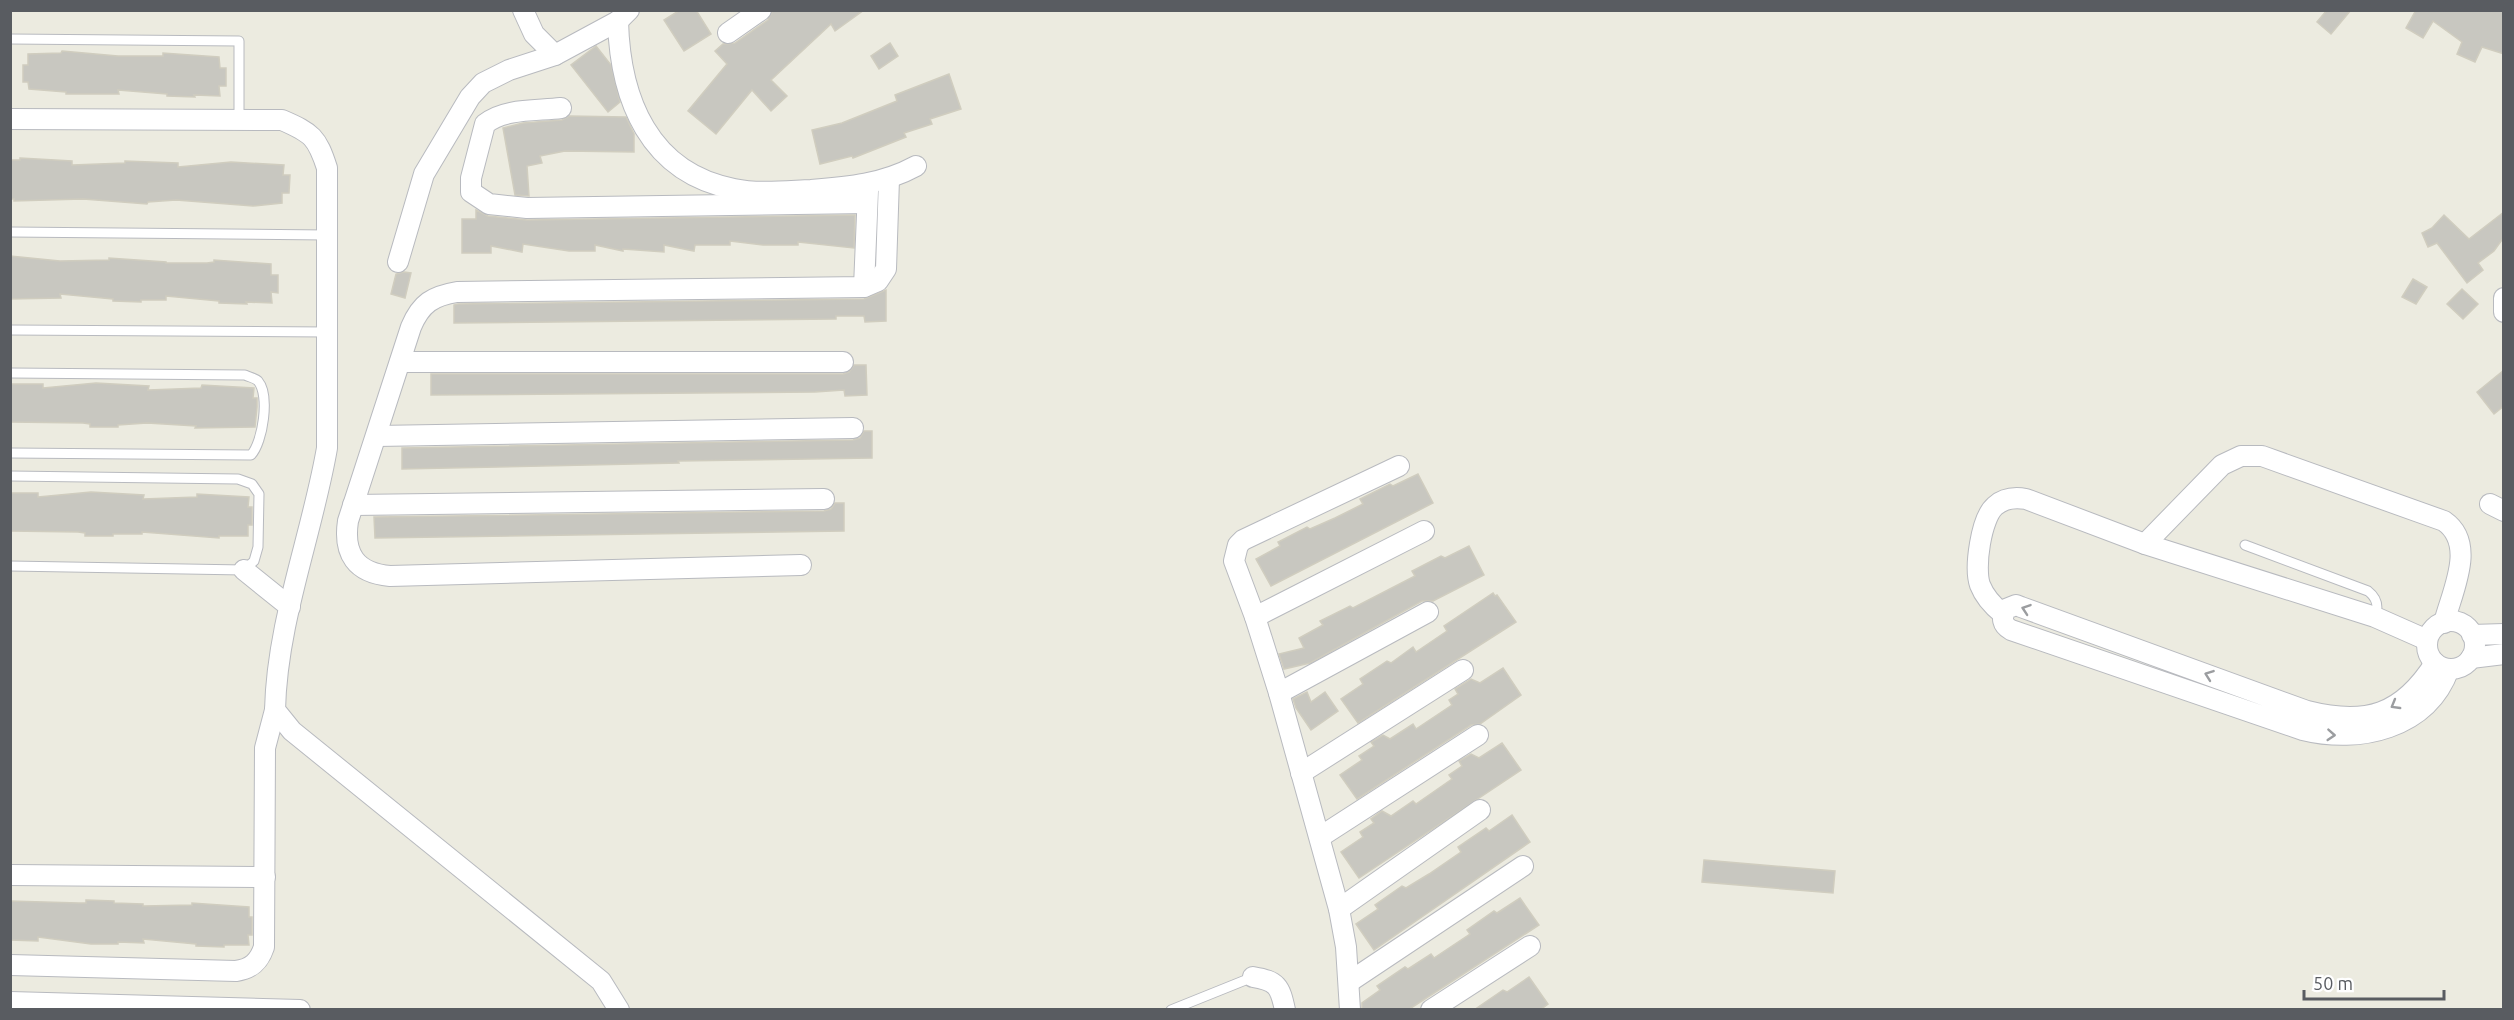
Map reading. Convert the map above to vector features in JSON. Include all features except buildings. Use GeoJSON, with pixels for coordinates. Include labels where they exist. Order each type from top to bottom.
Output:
{"type":"FeatureCollection","features":[{"type":"Feature","properties":{"kind":"street"},"geometry":{"type":"LineString","coordinates":[[523,10],[534,34],[555,55]]}},
{"type":"Feature","properties":{"kind":"street"},"geometry":{"type":"LineString","coordinates":[[728,33],[761,10]]}},
{"type":"Feature","properties":{"kind":"street"},"geometry":{"type":"LineString","coordinates":[[398,262],[424,174],[470,97],[483,83],[509,70],[555,55],[623,16]]}},
{"type":"Feature","properties":{"kind":"street"},"geometry":{"type":"LineString","coordinates":[[623,16],[619,46],[635,114],[652,141],[676,164],[703,180],[734,189],[868,194]]}},
{"type":"Feature","properties":{"kind":"street"},"geometry":{"type":"LineString","coordinates":[[561,108],[504,115],[491,119],[485,124],[471,178],[471,192],[478,199],[501,207],[527,208],[868,194],[889,179],[916,166]]}},
{"type":"Feature","properties":{"kind":"street"},"geometry":{"type":"LineString","coordinates":[[10,118],[282,120],[305,130],[319,144],[327,168],[327,448],[290,607],[275,685],[275,710],[265,748],[264,947],[257,962],[244,970],[10,965]]}},
{"type":"Feature","properties":{"kind":"street"},"geometry":{"type":"LineString","coordinates":[[801,565],[373,574],[359,566],[349,553],[345,537],[353,505],[417,312],[435,298],[457,292],[864,287],[878,281],[886,269],[889,179]]}},
{"type":"Feature","properties":{"kind":"street"},"geometry":{"type":"LineString","coordinates":[[864,287],[868,194]]}},
{"type":"Feature","properties":{"kind":"street"},"geometry":{"type":"LineString","coordinates":[[2504,298],[2504,312]]}},
{"type":"Feature","properties":{"kind":"street"},"geometry":{"type":"LineString","coordinates":[[400,362],[843,362]]}},
{"type":"Feature","properties":{"kind":"street"},"geometry":{"type":"LineString","coordinates":[[377,436],[853,428]]}},
{"type":"Feature","properties":{"kind":"street"},"geometry":{"type":"LineString","coordinates":[[2145,544],[2222,465],[2241,456],[2262,456],[2444,521],[2450,526],[2460,539],[2462,555],[2444,623]]}},
{"type":"Feature","properties":{"kind":"street"},"geometry":{"type":"LineString","coordinates":[[1350,1010],[1349,982],[1339,909],[1279,693],[1255,617],[1234,561],[1238,545],[1243,540],[1399,466]]}},
{"type":"Feature","properties":{"kind":"street"},"geometry":{"type":"LineString","coordinates":[[2003,614],[2011,606],[2021,607],[2294,706],[2323,715],[2339,717],[2385,711],[2410,695],[2442,666],[2465,664],[2474,651],[2472,634],[2460,623],[2444,623],[2436,626],[2427,640],[2427,649],[2442,666],[2441,687],[2429,703],[2391,727],[2362,735],[2340,736],[2318,734],[2289,725],[2011,630],[2004,623],[2003,614],[1985,595],[1977,570],[1988,515],[1995,506],[2015,497],[2026,499],[2145,544],[2375,616],[2427,640]]}},
{"type":"Feature","properties":{"kind":"street"},"geometry":{"type":"LineString","coordinates":[[353,505],[824,499]]}},
{"type":"Feature","properties":{"kind":"street"},"geometry":{"type":"LineString","coordinates":[[1255,617],[1424,531]]}},
{"type":"Feature","properties":{"kind":"street"},"geometry":{"type":"LineString","coordinates":[[244,570],[290,607]]}},
{"type":"Feature","properties":{"kind":"street"},"geometry":{"type":"LineString","coordinates":[[1279,693],[1428,612]]}},
{"type":"Feature","properties":{"kind":"street"},"geometry":{"type":"LineString","coordinates":[[2472,634],[2504,634]]}},
{"type":"Feature","properties":{"kind":"street"},"geometry":{"type":"LineString","coordinates":[[2471,658],[2504,654]]}},
{"type":"Feature","properties":{"kind":"street"},"geometry":{"type":"LineString","coordinates":[[1301,773],[1463,670]]}},
{"type":"Feature","properties":{"kind":"street"},"geometry":{"type":"LineString","coordinates":[[2289,725],[2294,706]]}},
{"type":"Feature","properties":{"kind":"street"},"geometry":{"type":"LineString","coordinates":[[275,710],[292,731],[601,981],[619,1010]]}},
{"type":"Feature","properties":{"kind":"street"},"geometry":{"type":"LineString","coordinates":[[1320,837],[1478,735]]}},
{"type":"Feature","properties":{"kind":"street"},"geometry":{"type":"LineString","coordinates":[[1339,909],[1480,810]]}},
{"type":"Feature","properties":{"kind":"street"},"geometry":{"type":"LineString","coordinates":[[1349,982],[1523,866]]}},
{"type":"Feature","properties":{"kind":"street"},"geometry":{"type":"LineString","coordinates":[[10,875],[265,877]]}},
{"type":"Feature","properties":{"kind":"street"},"geometry":{"type":"LineString","coordinates":[[1431,1010],[1530,946]]}},
{"type":"Feature","properties":{"kind":"street"},"geometry":{"type":"LineString","coordinates":[[1253,977],[1270,980],[1281,991],[1285,1010]]}},
{"type":"Feature","properties":{"kind":"street"},"geometry":{"type":"LineString","coordinates":[[10,1002],[300,1010]]}},
{"type":"Feature","properties":{"kind":"lane"},"geometry":{"type":"LineString","coordinates":[[10,39],[239,41],[239,120]]}},
{"type":"Feature","properties":{"kind":"lane"},"geometry":{"type":"LineString","coordinates":[[10,232],[327,235]]}},
{"type":"Feature","properties":{"kind":"lane"},"geometry":{"type":"LineString","coordinates":[[10,330],[327,332]]}},
{"type":"Feature","properties":{"kind":"lane"},"geometry":{"type":"LineString","coordinates":[[10,373],[245,375],[257,380],[263,392],[262,435],[257,448],[251,455],[10,453]]}},
{"type":"Feature","properties":{"kind":"lane"},"geometry":{"type":"LineString","coordinates":[[10,476],[238,479],[252,484],[259,494],[258,547],[254,561],[244,570],[10,566]]}},
{"type":"Feature","properties":{"kind":"lane"},"geometry":{"type":"LineString","coordinates":[[2245,545],[2368,591],[2376,600],[2375,616]]}},
{"type":"Feature","properties":{"kind":"lane"},"geometry":{"type":"LineString","coordinates":[[1171,1010],[1253,977]]}}]}
